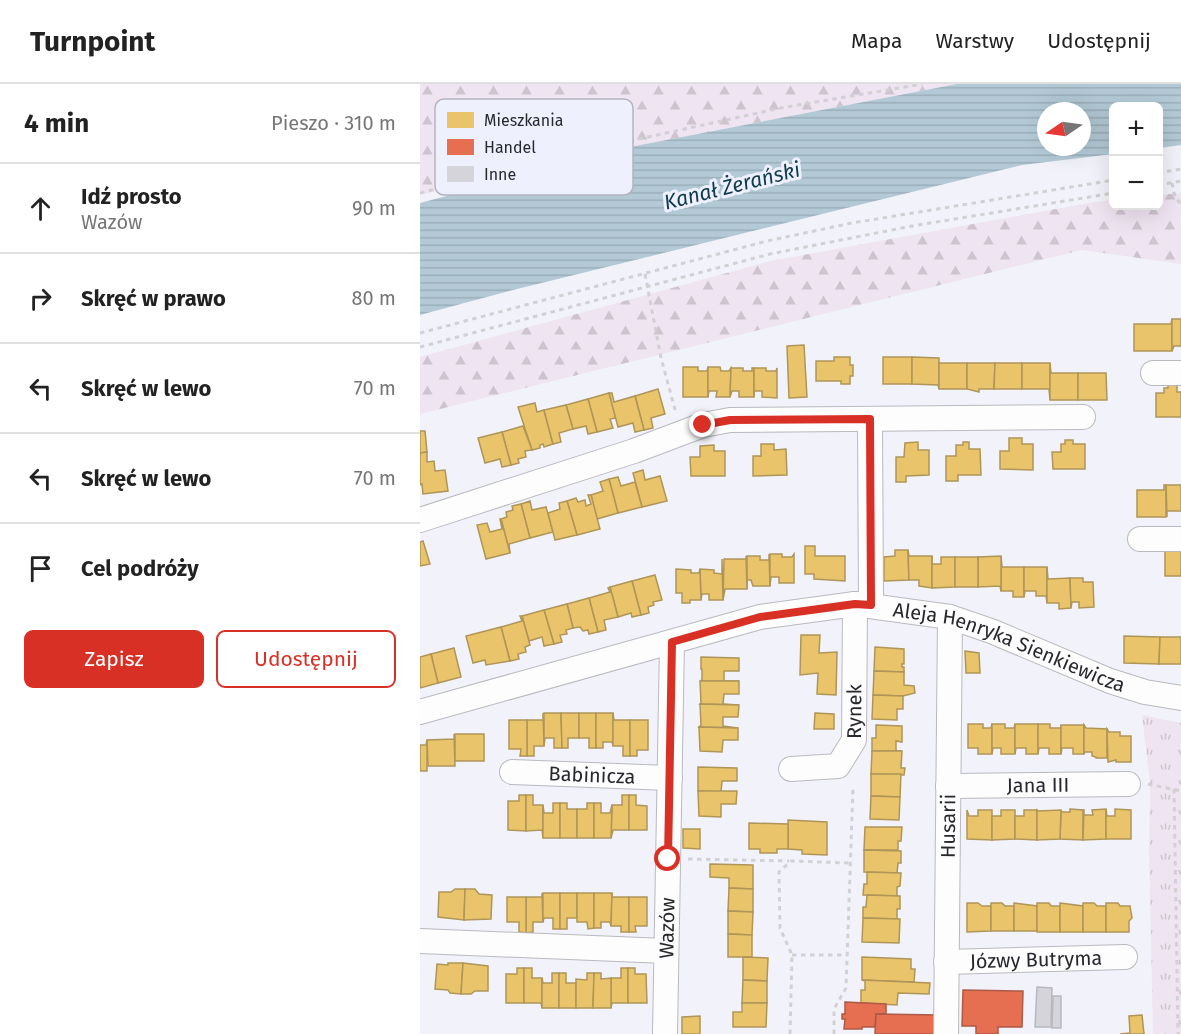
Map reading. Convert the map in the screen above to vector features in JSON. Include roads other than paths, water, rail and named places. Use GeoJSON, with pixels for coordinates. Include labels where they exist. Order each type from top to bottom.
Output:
{"type":"FeatureCollection","features":[{"type":"Feature","properties":{"kind":"street"},"geometry":{"type":"LineString","coordinates":[[1153,373],[1181,373]]}},
{"type":"Feature","properties":{"kind":"street"},"geometry":{"type":"LineString","coordinates":[[420,520],[634,451],[703,425],[730,420],[1083,417]]}},
{"type":"Feature","properties":{"kind":"street"},"geometry":{"type":"LineString","coordinates":[[863,605],[870,419]]}},
{"type":"Feature","properties":{"kind":"street"},"geometry":{"type":"LineString","coordinates":[[1140,539],[1181,540]]}},
{"type":"Feature","properties":{"kind":"street","name":"Aleja Henryka Sienkiewicza"},"geometry":{"type":"LineString","coordinates":[[420,712],[760,617],[863,605],[950,617],[991,631],[1110,681],[1145,692],[1181,698]]}},
{"type":"Feature","properties":{"kind":"street","name":"Rynek"},"geometry":{"type":"LineString","coordinates":[[791,769],[838,766],[854,740],[863,605]]}},
{"type":"Feature","properties":{"kind":"street","name":"Husarii"},"geometry":{"type":"LineString","coordinates":[[946,1034],[950,617]]}},
{"type":"Feature","properties":{"kind":"street","name":"Wazów"},"geometry":{"type":"LineString","coordinates":[[665,1034],[672,642]]}},
{"type":"Feature","properties":{"kind":"street","name":"Babinicza"},"geometry":{"type":"LineString","coordinates":[[512,772],[670,778]]}},
{"type":"Feature","properties":{"kind":"street","name":"Jana III"},"geometry":{"type":"LineString","coordinates":[[948,786],[1128,784]]}},
{"type":"Feature","properties":{"kind":"street"},"geometry":{"type":"LineString","coordinates":[[420,941],[666,951]]}},
{"type":"Feature","properties":{"kind":"street","name":"Józwy Butryma"},"geometry":{"type":"LineString","coordinates":[[946,962],[1125,957]]}},
{"type":"Feature","properties":{"kind":"water","name":"Kanał Żerański"},"geometry":{"type":"Polygon","coordinates":[[[957,84],[1181,84],[1181,145],[1163,147],[1163,102],[1109,102],[1109,154],[1022,165],[420,315],[420,203],[450,195],[633,195],[633,147],[635,146],[957,84]]]}}]}
